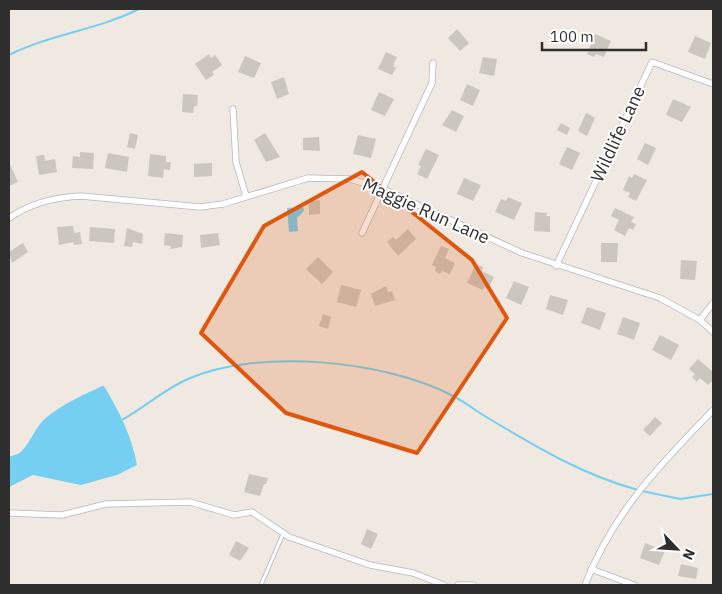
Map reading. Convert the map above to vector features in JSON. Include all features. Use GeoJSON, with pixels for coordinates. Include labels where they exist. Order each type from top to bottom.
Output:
{"type":"FeatureCollection","features":[{"type":"Feature","properties":{"kind":"street","name":"Wildlife Lane"},"geometry":{"type":"LineString","coordinates":[[556,266],[652,62],[713,84]]}},
{"type":"Feature","properties":{"kind":"street"},"geometry":{"type":"LineString","coordinates":[[362,233],[432,83],[433,63]]}},
{"type":"Feature","properties":{"kind":"street"},"geometry":{"type":"LineString","coordinates":[[233,109],[236,162],[246,196]]}},
{"type":"Feature","properties":{"kind":"street","name":"Maggie Run Lane"},"geometry":{"type":"LineString","coordinates":[[9,218],[35,203],[65,197],[81,196],[194,207],[222,204],[294,180],[321,176],[350,179],[382,189],[503,245],[556,266],[660,298],[700,320],[713,332]]}},
{"type":"Feature","properties":{"kind":"street"},"geometry":{"type":"LineString","coordinates":[[700,320],[713,303]]}},
{"type":"Feature","properties":{"kind":"street"},"geometry":{"type":"LineString","coordinates":[[585,585],[612,528],[639,489],[713,410]]}},
{"type":"Feature","properties":{"kind":"street"},"geometry":{"type":"LineString","coordinates":[[9,512],[62,515],[106,504],[190,502],[234,515],[252,512],[283,534],[370,564],[413,573],[444,585]]}},
{"type":"Feature","properties":{"kind":"street"},"geometry":{"type":"LineString","coordinates":[[591,569],[634,585]]}},
{"type":"Feature","properties":{"kind":"street"},"geometry":{"type":"LineString","coordinates":[[458,585],[473,585]]}},
{"type":"Feature","properties":{"kind":"lane"},"geometry":{"type":"LineString","coordinates":[[261,585],[283,534]]}},
{"type":"Feature","properties":{"kind":"highlighted area"},"geometry":{"type":"Polygon","coordinates":[[[362,172],[472,260],[507,318],[417,453],[286,413],[201,333],[264,226],[362,172]]]}},
{"type":"Feature","properties":{"kind":"water"},"geometry":{"type":"Polygon","coordinates":[[[303,207],[304,211],[297,218],[298,231],[289,232],[287,208],[303,207]]]}},
{"type":"Feature","properties":{"kind":"water"},"geometry":{"type":"Polygon","coordinates":[[[102,386],[110,395],[124,424],[132,444],[137,465],[117,475],[81,485],[33,475],[9,487],[9,459],[22,451],[42,422],[66,404],[102,386]]]}},
{"type":"Feature","properties":{"kind":"building"},"geometry":{"type":"Polygon","coordinates":[[[457,29],[469,43],[460,51],[448,38],[457,29]]]}},
{"type":"Feature","properties":{"kind":"building"},"geometry":{"type":"Polygon","coordinates":[[[595,34],[611,41],[604,57],[596,54],[594,57],[587,54],[595,34]]]}},
{"type":"Feature","properties":{"kind":"building"},"geometry":{"type":"Polygon","coordinates":[[[695,36],[711,43],[705,59],[688,52],[695,36]]]}},
{"type":"Feature","properties":{"kind":"building"},"geometry":{"type":"Polygon","coordinates":[[[386,52],[397,57],[393,66],[396,68],[392,75],[378,69],[386,52]]]}},
{"type":"Feature","properties":{"kind":"building"},"geometry":{"type":"Polygon","coordinates":[[[209,54],[211,58],[215,55],[222,65],[212,72],[214,75],[206,80],[195,64],[209,54]]]}},
{"type":"Feature","properties":{"kind":"building"},"geometry":{"type":"Polygon","coordinates":[[[245,56],[261,63],[254,78],[238,72],[245,56]]]}},
{"type":"Feature","properties":{"kind":"building"},"geometry":{"type":"Polygon","coordinates":[[[483,57],[497,59],[494,76],[479,73],[483,57]]]}},
{"type":"Feature","properties":{"kind":"building"},"geometry":{"type":"Polygon","coordinates":[[[284,77],[289,94],[277,99],[271,82],[284,77]]]}},
{"type":"Feature","properties":{"kind":"building"},"geometry":{"type":"Polygon","coordinates":[[[467,84],[480,90],[473,106],[460,100],[467,84]]]}},
{"type":"Feature","properties":{"kind":"building"},"geometry":{"type":"Polygon","coordinates":[[[379,92],[394,99],[385,116],[371,110],[379,92]]]}},
{"type":"Feature","properties":{"kind":"building"},"geometry":{"type":"Polygon","coordinates":[[[183,94],[198,95],[197,106],[194,106],[193,113],[182,112],[183,94]]]}},
{"type":"Feature","properties":{"kind":"building"},"geometry":{"type":"Polygon","coordinates":[[[673,99],[691,107],[682,122],[666,115],[673,99]]]}},
{"type":"Feature","properties":{"kind":"building"},"geometry":{"type":"Polygon","coordinates":[[[452,110],[464,116],[456,132],[442,125],[452,110]]]}},
{"type":"Feature","properties":{"kind":"building"},"geometry":{"type":"Polygon","coordinates":[[[586,113],[595,118],[587,136],[578,131],[586,113]]]}},
{"type":"Feature","properties":{"kind":"building"},"geometry":{"type":"Polygon","coordinates":[[[561,123],[570,128],[567,135],[557,130],[561,123]]]}},
{"type":"Feature","properties":{"kind":"building"},"geometry":{"type":"Polygon","coordinates":[[[130,133],[138,135],[135,149],[127,147],[130,133]]]}},
{"type":"Feature","properties":{"kind":"building"},"geometry":{"type":"Polygon","coordinates":[[[265,133],[280,157],[266,162],[254,140],[265,133]]]}},
{"type":"Feature","properties":{"kind":"building"},"geometry":{"type":"Polygon","coordinates":[[[358,135],[376,139],[371,158],[353,154],[358,135]]]}},
{"type":"Feature","properties":{"kind":"building"},"geometry":{"type":"Polygon","coordinates":[[[319,137],[320,151],[303,150],[303,138],[319,137]]]}},
{"type":"Feature","properties":{"kind":"building"},"geometry":{"type":"Polygon","coordinates":[[[645,143],[656,148],[648,165],[637,159],[645,143]]]}},
{"type":"Feature","properties":{"kind":"building"},"geometry":{"type":"Polygon","coordinates":[[[567,147],[580,153],[572,170],[559,164],[567,147]]]}},
{"type":"Feature","properties":{"kind":"building"},"geometry":{"type":"Polygon","coordinates":[[[426,149],[439,155],[427,179],[417,174],[421,166],[418,165],[426,149]]]}},
{"type":"Feature","properties":{"kind":"building"},"geometry":{"type":"Polygon","coordinates":[[[80,152],[94,153],[93,169],[72,168],[73,156],[80,157],[80,152]]]}},
{"type":"Feature","properties":{"kind":"building"},"geometry":{"type":"Polygon","coordinates":[[[108,153],[129,157],[127,172],[105,168],[108,153]]]}},
{"type":"Feature","properties":{"kind":"building"},"geometry":{"type":"Polygon","coordinates":[[[150,154],[166,156],[166,162],[171,162],[170,170],[164,169],[163,178],[148,176],[150,154]]]}},
{"type":"Feature","properties":{"kind":"building"},"geometry":{"type":"Polygon","coordinates":[[[44,155],[45,161],[55,159],[57,172],[39,175],[36,156],[44,155]]]}},
{"type":"Feature","properties":{"kind":"building"},"geometry":{"type":"Polygon","coordinates":[[[9,162],[18,182],[9,186],[9,162]]]}},
{"type":"Feature","properties":{"kind":"building"},"geometry":{"type":"Polygon","coordinates":[[[212,163],[212,176],[194,177],[194,164],[212,163]]]}},
{"type":"Feature","properties":{"kind":"building"},"geometry":{"type":"Polygon","coordinates":[[[634,174],[647,180],[636,201],[628,197],[630,193],[623,190],[629,176],[632,178],[634,174]]]}},
{"type":"Feature","properties":{"kind":"building"},"geometry":{"type":"Polygon","coordinates":[[[464,178],[481,185],[473,201],[457,194],[464,178]]]}},
{"type":"Feature","properties":{"kind":"building"},"geometry":{"type":"Polygon","coordinates":[[[508,197],[522,203],[514,220],[495,212],[501,199],[506,201],[508,197]]]}},
{"type":"Feature","properties":{"kind":"building"},"geometry":{"type":"Polygon","coordinates":[[[320,200],[320,214],[309,215],[309,201],[320,200]]]}},
{"type":"Feature","properties":{"kind":"building"},"geometry":{"type":"Polygon","coordinates":[[[615,208],[634,217],[631,222],[636,224],[633,230],[629,228],[625,236],[614,230],[619,220],[611,216],[615,208]]]}},
{"type":"Feature","properties":{"kind":"building"},"geometry":{"type":"Polygon","coordinates":[[[535,212],[547,213],[546,216],[550,216],[550,232],[534,231],[535,212]]]}},
{"type":"Feature","properties":{"kind":"building"},"geometry":{"type":"Polygon","coordinates":[[[73,226],[74,233],[80,232],[82,244],[74,245],[73,242],[59,245],[57,227],[73,226]]]}},
{"type":"Feature","properties":{"kind":"building"},"geometry":{"type":"Polygon","coordinates":[[[90,227],[115,229],[114,243],[89,241],[90,227]]]}},
{"type":"Feature","properties":{"kind":"building"},"geometry":{"type":"Polygon","coordinates":[[[127,228],[143,234],[142,244],[133,242],[132,247],[124,246],[127,228]]]}},
{"type":"Feature","properties":{"kind":"building"},"geometry":{"type":"Polygon","coordinates":[[[408,229],[416,239],[398,256],[387,242],[393,237],[396,240],[408,229]]]}},
{"type":"Feature","properties":{"kind":"building"},"geometry":{"type":"Polygon","coordinates":[[[165,233],[183,235],[182,247],[170,249],[171,246],[164,245],[165,233]]]}},
{"type":"Feature","properties":{"kind":"building"},"geometry":{"type":"Polygon","coordinates":[[[218,233],[220,245],[201,248],[200,235],[218,233]]]}},
{"type":"Feature","properties":{"kind":"building"},"geometry":{"type":"Polygon","coordinates":[[[23,243],[28,252],[12,263],[9,252],[23,243]]]}},
{"type":"Feature","properties":{"kind":"building"},"geometry":{"type":"Polygon","coordinates":[[[601,243],[618,243],[617,262],[601,262],[601,243]]]}},
{"type":"Feature","properties":{"kind":"building"},"geometry":{"type":"Polygon","coordinates":[[[441,246],[449,249],[445,258],[455,263],[450,274],[442,271],[440,274],[435,271],[436,267],[432,265],[441,246]]]}},
{"type":"Feature","properties":{"kind":"building"},"geometry":{"type":"Polygon","coordinates":[[[318,257],[333,272],[322,284],[306,269],[318,257]]]}},
{"type":"Feature","properties":{"kind":"building"},"geometry":{"type":"Polygon","coordinates":[[[681,260],[697,261],[695,280],[680,279],[681,260]]]}},
{"type":"Feature","properties":{"kind":"building"},"geometry":{"type":"Polygon","coordinates":[[[476,264],[483,267],[482,271],[494,277],[488,289],[484,287],[483,290],[467,283],[476,264]]]}},
{"type":"Feature","properties":{"kind":"building"},"geometry":{"type":"Polygon","coordinates":[[[514,281],[529,287],[521,305],[506,298],[514,281]]]}},
{"type":"Feature","properties":{"kind":"building"},"geometry":{"type":"Polygon","coordinates":[[[341,285],[361,290],[356,307],[337,302],[341,285]]]}},
{"type":"Feature","properties":{"kind":"building"},"geometry":{"type":"Polygon","coordinates":[[[386,286],[388,292],[392,291],[395,300],[375,306],[371,294],[386,286]]]}},
{"type":"Feature","properties":{"kind":"building"},"geometry":{"type":"Polygon","coordinates":[[[550,295],[568,300],[563,315],[546,309],[550,295]]]}},
{"type":"Feature","properties":{"kind":"building"},"geometry":{"type":"Polygon","coordinates":[[[587,307],[606,313],[600,330],[581,323],[587,307]]]}},
{"type":"Feature","properties":{"kind":"building"},"geometry":{"type":"Polygon","coordinates":[[[323,314],[331,317],[328,329],[319,326],[323,314]]]}},
{"type":"Feature","properties":{"kind":"building"},"geometry":{"type":"Polygon","coordinates":[[[623,317],[640,323],[634,340],[617,334],[623,317]]]}},
{"type":"Feature","properties":{"kind":"building"},"geometry":{"type":"Polygon","coordinates":[[[660,335],[679,345],[671,360],[652,350],[660,335]]]}},
{"type":"Feature","properties":{"kind":"building"},"geometry":{"type":"Polygon","coordinates":[[[698,359],[713,372],[713,380],[708,385],[700,378],[697,382],[692,377],[695,374],[689,369],[698,359]]]}},
{"type":"Feature","properties":{"kind":"building"},"geometry":{"type":"Polygon","coordinates":[[[655,417],[662,423],[650,436],[643,430],[655,417]]]}},
{"type":"Feature","properties":{"kind":"building"},"geometry":{"type":"Polygon","coordinates":[[[249,474],[268,478],[260,496],[244,492],[249,474]]]}},
{"type":"Feature","properties":{"kind":"building"},"geometry":{"type":"Polygon","coordinates":[[[367,529],[378,534],[371,549],[361,544],[367,529]]]}},
{"type":"Feature","properties":{"kind":"building"},"geometry":{"type":"Polygon","coordinates":[[[236,541],[249,548],[240,561],[229,555],[236,541]]]}},
{"type":"Feature","properties":{"kind":"building"},"geometry":{"type":"Polygon","coordinates":[[[645,543],[665,551],[659,565],[640,558],[645,543]]]}},
{"type":"Feature","properties":{"kind":"building"},"geometry":{"type":"Polygon","coordinates":[[[681,564],[698,568],[696,579],[678,576],[681,564]]]}},
{"type":"Feature","properties":{"kind":"waterway"},"geometry":{"type":"LineString","coordinates":[[9,55],[41,42],[107,22],[139,9]]}},
{"type":"Feature","properties":{"kind":"waterway"},"geometry":{"type":"LineString","coordinates":[[120,421],[179,383],[217,369],[285,361],[321,362],[393,374],[425,384],[453,396],[506,429],[560,459],[618,484],[638,490]]}},
{"type":"Feature","properties":{"kind":"waterway"},"geometry":{"type":"LineString","coordinates":[[9,458],[21,454]]}},
{"type":"Feature","properties":{"kind":"waterway"},"geometry":{"type":"LineString","coordinates":[[642,491],[680,499],[713,494]]}}]}
